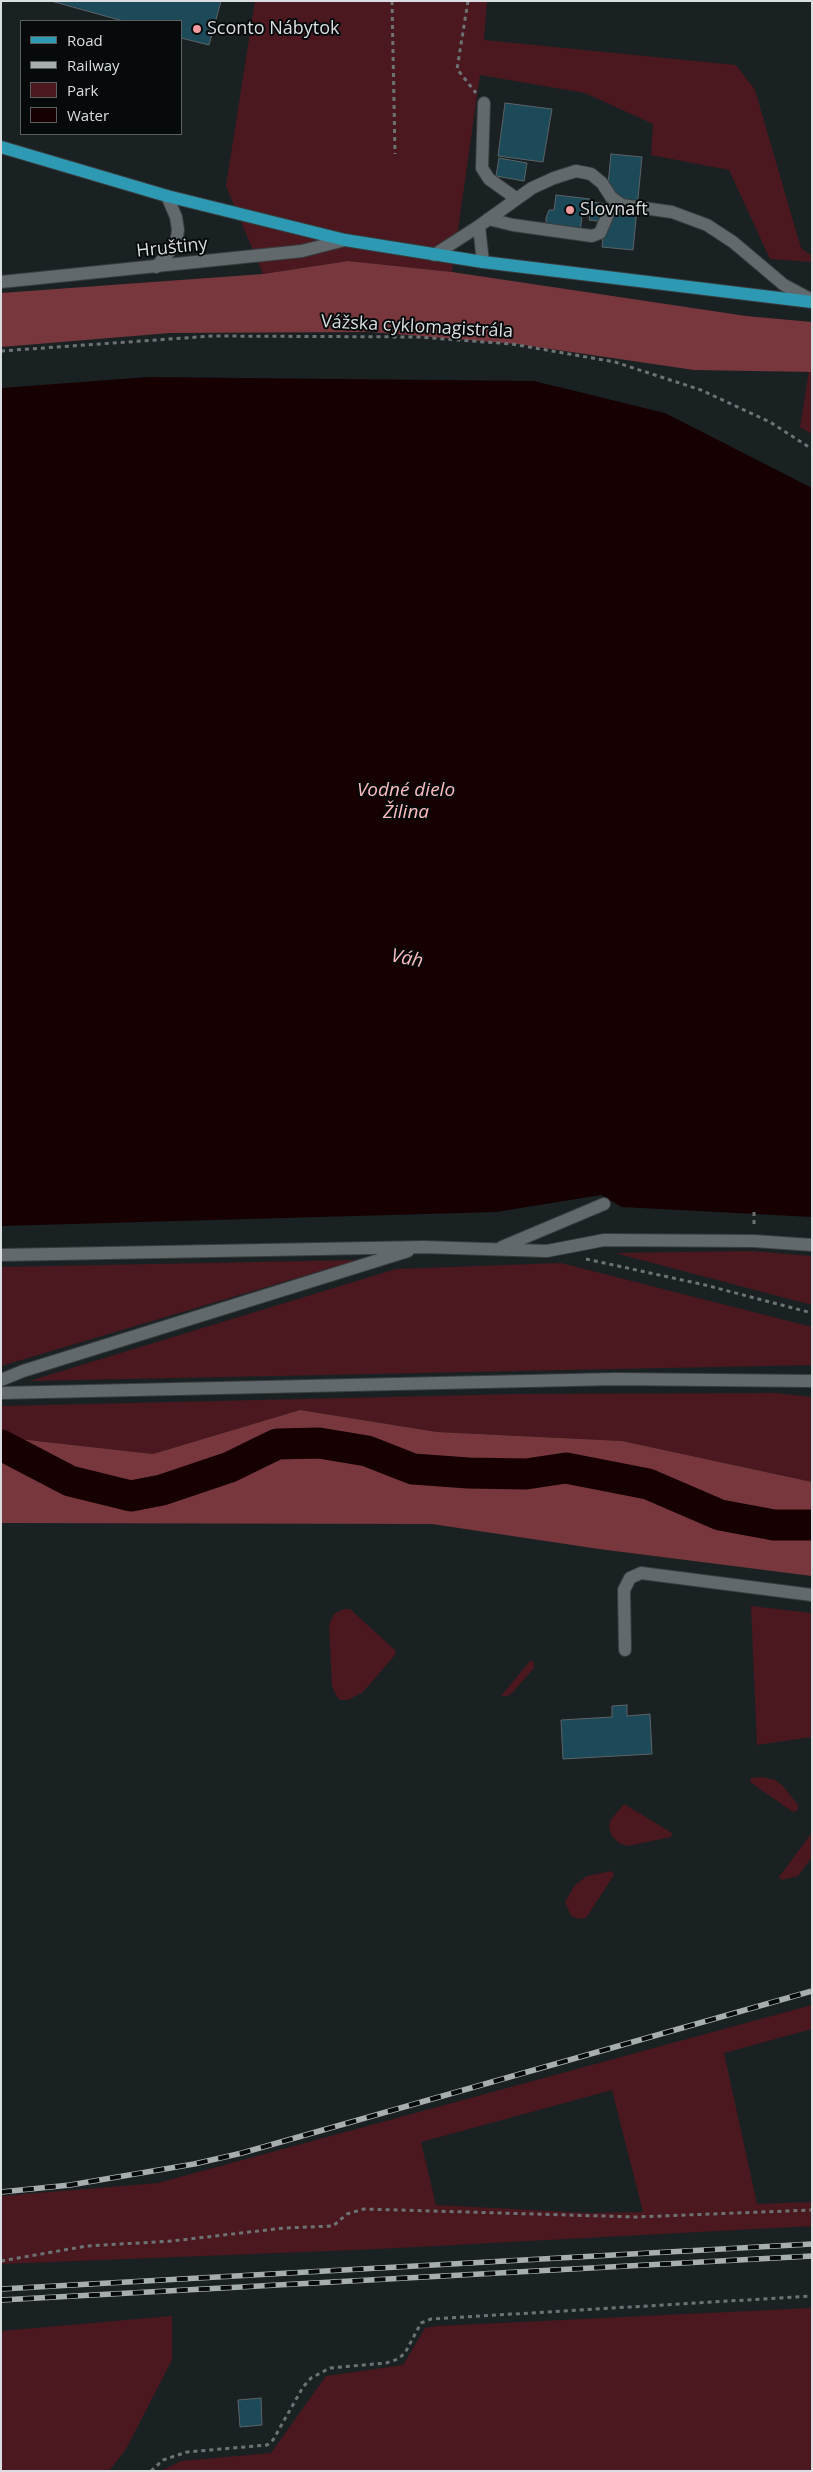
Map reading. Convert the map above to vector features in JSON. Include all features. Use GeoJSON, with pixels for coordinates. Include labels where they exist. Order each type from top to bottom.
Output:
{"type":"FeatureCollection","features":[{"type":"Feature","properties":{"kind":"main road"},"geometry":{"type":"LineString","coordinates":[[1,147],[167,196],[344,240],[483,262],[812,301]]}},
{"type":"Feature","properties":{"kind":"street"},"geometry":{"type":"LineString","coordinates":[[484,103],[482,168],[489,179],[517,199]]}},
{"type":"Feature","properties":{"kind":"street"},"geometry":{"type":"LineString","coordinates":[[434,255],[532,188],[576,171],[584,172],[597,178],[611,197],[622,205],[672,212],[707,224],[733,242],[755,263],[784,285],[812,301]]}},
{"type":"Feature","properties":{"kind":"street"},"geometry":{"type":"LineString","coordinates":[[156,267],[176,244],[178,230],[176,216],[167,196]]}},
{"type":"Feature","properties":{"kind":"street"},"geometry":{"type":"LineString","coordinates":[[484,222],[592,236],[600,233],[609,212],[622,205]]}},
{"type":"Feature","properties":{"kind":"street"},"geometry":{"type":"LineString","coordinates":[[483,262],[484,222]]}},
{"type":"Feature","properties":{"kind":"street","name":"Hruštiny"},"geometry":{"type":"LineString","coordinates":[[1,282],[302,251],[344,240]]}},
{"type":"Feature","properties":{"kind":"street"},"geometry":{"type":"LineString","coordinates":[[500,1248],[604,1204]]}},
{"type":"Feature","properties":{"kind":"street"},"geometry":{"type":"LineString","coordinates":[[1,1255],[423,1247],[547,1251],[604,1240],[754,1241],[812,1245]]}},
{"type":"Feature","properties":{"kind":"street"},"geometry":{"type":"LineString","coordinates":[[1,1380],[23,1370],[423,1247]]}},
{"type":"Feature","properties":{"kind":"street"},"geometry":{"type":"LineString","coordinates":[[1,1393],[606,1379],[812,1381]]}},
{"type":"Feature","properties":{"kind":"street"},"geometry":{"type":"LineString","coordinates":[[625,1650],[624,1590],[630,1578],[641,1573],[812,1595]]}},
{"type":"Feature","properties":{"kind":"path"},"geometry":{"type":"LineString","coordinates":[[392,1],[395,154]]}},
{"type":"Feature","properties":{"kind":"path"},"geometry":{"type":"LineString","coordinates":[[468,1],[456,68],[484,103]]}},
{"type":"Feature","properties":{"kind":"path","name":"Vážska cyklomagistrála"},"geometry":{"type":"LineString","coordinates":[[1,351],[212,336],[418,337],[512,344],[615,362],[701,390],[770,422],[812,449]]}},
{"type":"Feature","properties":{"kind":"path"},"geometry":{"type":"LineString","coordinates":[[584,1259],[704,1285],[812,1313]]}},
{"type":"Feature","properties":{"kind":"path"},"geometry":{"type":"LineString","coordinates":[[1,2261],[87,2246],[172,2241],[284,2228],[333,2226],[347,2214],[364,2210],[636,2217],[812,2210]]}},
{"type":"Feature","properties":{"kind":"path"},"geometry":{"type":"LineString","coordinates":[[151,2471],[163,2460],[187,2452],[267,2445],[273,2440],[303,2387],[311,2378],[330,2368],[386,2363],[398,2359],[405,2353],[421,2322],[812,2296]]}},
{"type":"Feature","properties":{"kind":"green space"},"geometry":{"type":"Polygon","coordinates":[[[255,1],[487,1],[484,40],[736,65],[755,90],[801,248],[812,256],[812,262],[770,259],[729,170],[651,155],[653,124],[585,93],[480,75],[452,272],[348,261],[263,274],[226,186],[255,1]]]}},
{"type":"Feature","properties":{"kind":"green space"},"geometry":{"type":"Polygon","coordinates":[[[809,371],[812,372],[812,434],[800,427],[809,371]]]}},
{"type":"Feature","properties":{"kind":"green space"},"geometry":{"type":"Polygon","coordinates":[[[751,1251],[812,1256],[812,1305],[615,1253],[751,1251]]]}},
{"type":"Feature","properties":{"kind":"green space"},"geometry":{"type":"Polygon","coordinates":[[[357,1260],[1,1366],[1,1267],[357,1260]]]}},
{"type":"Feature","properties":{"kind":"green space"},"geometry":{"type":"Polygon","coordinates":[[[561,1263],[812,1327],[812,1365],[29,1381],[396,1269],[561,1263]]]}},
{"type":"Feature","properties":{"kind":"green space"},"geometry":{"type":"Polygon","coordinates":[[[775,1393],[812,1397],[812,1482],[622,1441],[437,1432],[300,1410],[153,1454],[1,1437],[1,1406],[517,1394],[775,1393]]]}},
{"type":"Feature","properties":{"kind":"green space"},"geometry":{"type":"Polygon","coordinates":[[[751,1606],[812,1613],[812,1737],[757,1745],[751,1606]]]}},
{"type":"Feature","properties":{"kind":"green space"},"geometry":{"type":"Polygon","coordinates":[[[344,1609],[350,1609],[396,1651],[395,1655],[363,1692],[348,1700],[340,1700],[332,1686],[329,1625],[334,1614],[344,1609]]]}},
{"type":"Feature","properties":{"kind":"green space"},"geometry":{"type":"Polygon","coordinates":[[[530,1661],[534,1662],[534,1668],[512,1693],[507,1696],[501,1696],[530,1661]]]}},
{"type":"Feature","properties":{"kind":"green space"},"geometry":{"type":"Polygon","coordinates":[[[763,1777],[775,1780],[783,1786],[798,1805],[798,1810],[793,1812],[750,1782],[751,1778],[763,1777]]]}},
{"type":"Feature","properties":{"kind":"green space"},"geometry":{"type":"Polygon","coordinates":[[[624,1804],[672,1833],[671,1837],[628,1846],[619,1843],[612,1836],[609,1827],[610,1821],[624,1804]]]}},
{"type":"Feature","properties":{"kind":"green space"},"geometry":{"type":"Polygon","coordinates":[[[811,1834],[812,1857],[798,1876],[782,1880],[779,1877],[811,1834]]]}},
{"type":"Feature","properties":{"kind":"green space"},"geometry":{"type":"Polygon","coordinates":[[[612,1871],[614,1875],[586,1918],[579,1919],[571,1916],[565,1902],[575,1885],[587,1876],[612,1871]]]}},
{"type":"Feature","properties":{"kind":"green space"},"geometry":{"type":"Polygon","coordinates":[[[812,2005],[812,2029],[724,2053],[757,2204],[812,2202],[812,2226],[378,2249],[1,2264],[1,2196],[158,2183],[812,2005]],[[612,2090],[421,2142],[436,2205],[589,2213],[643,2212],[612,2090]]]}},
{"type":"Feature","properties":{"kind":"green space"},"geometry":{"type":"Polygon","coordinates":[[[812,2308],[812,2471],[161,2471],[181,2461],[271,2453],[326,2376],[403,2365],[425,2328],[812,2308]]]}},
{"type":"Feature","properties":{"kind":"green space"},"geometry":{"type":"Polygon","coordinates":[[[172,2316],[172,2360],[126,2449],[109,2471],[1,2471],[1,2331],[172,2316]]]}},
{"type":"Feature","properties":{"kind":"shaded area"},"geometry":{"type":"Polygon","coordinates":[[[348,261],[452,272],[746,316],[812,322],[812,372],[694,370],[517,344],[371,332],[170,333],[1,347],[1,293],[263,274],[348,261]]]}},
{"type":"Feature","properties":{"kind":"shaded area"},"geometry":{"type":"Polygon","coordinates":[[[300,1410],[437,1432],[622,1441],[812,1482],[812,1576],[599,1549],[432,1524],[1,1523],[1,1437],[153,1454],[300,1410]]]}},
{"type":"Feature","properties":{"kind":"water","name":"Vodné dielo Žilina"},"geometry":{"type":"Polygon","coordinates":[[[149,377],[534,381],[665,413],[812,488],[812,1217],[622,1207],[601,1195],[496,1212],[1,1226],[1,388],[149,377]]]}},
{"type":"Feature","properties":{"kind":"building","name":"Sconto Nábytok"},"geometry":{"type":"Polygon","coordinates":[[[51,1],[221,1],[209,45],[182,38],[182,20],[119,20],[51,1]]]}},
{"type":"Feature","properties":{"kind":"building"},"geometry":{"type":"Polygon","coordinates":[[[505,103],[552,109],[543,162],[498,156],[505,103]]]}},
{"type":"Feature","properties":{"kind":"building"},"geometry":{"type":"Polygon","coordinates":[[[611,154],[642,157],[633,250],[602,247],[611,154]]]}},
{"type":"Feature","properties":{"kind":"building"},"geometry":{"type":"Polygon","coordinates":[[[499,158],[527,163],[524,181],[496,176],[499,158]]]}},
{"type":"Feature","properties":{"kind":"building"},"geometry":{"type":"Polygon","coordinates":[[[556,195],[590,199],[591,209],[587,217],[582,216],[580,233],[546,228],[546,218],[549,210],[554,210],[556,195]]]}},
{"type":"Feature","properties":{"kind":"building"},"geometry":{"type":"Polygon","coordinates":[[[592,202],[606,204],[604,222],[589,220],[592,202]]]}},
{"type":"Feature","properties":{"kind":"building"},"geometry":{"type":"Polygon","coordinates":[[[627,1705],[627,1716],[650,1714],[652,1754],[563,1759],[561,1720],[612,1717],[612,1706],[627,1705]]]}},
{"type":"Feature","properties":{"kind":"building"},"geometry":{"type":"Polygon","coordinates":[[[261,2398],[262,2425],[240,2427],[238,2400],[261,2398]]]}},
{"type":"Feature","properties":{"kind":"waterway"},"geometry":{"type":"LineString","coordinates":[[1,1445],[70,1481],[131,1496],[162,1490],[230,1467],[277,1444],[319,1443],[367,1451],[413,1469],[468,1473],[526,1474],[566,1468],[648,1484],[720,1515],[774,1525],[812,1525]]}},
{"type":"Feature","properties":{"kind":"railway"},"geometry":{"type":"LineString","coordinates":[[1,2192],[70,2185],[194,2164],[242,2153],[812,1991]]}},
{"type":"Feature","properties":{"kind":"railway"},"geometry":{"type":"LineString","coordinates":[[1,2289],[812,2244]]}},
{"type":"Feature","properties":{"kind":"railway"},"geometry":{"type":"LineString","coordinates":[[1,2300],[812,2256]]}},
{"type":"Feature","properties":{"kind":"place","name":"Sconto Nábytok"},"geometry":{"type":"Point","coordinates":[197,29]}},
{"type":"Feature","properties":{"kind":"place","name":"Slovnaft"},"geometry":{"type":"Point","coordinates":[570,210]}},
{"type":"Feature","properties":{"kind":"water label","name":"Váh"},"geometry":{"type":"Point","coordinates":[407,959]}}]}
